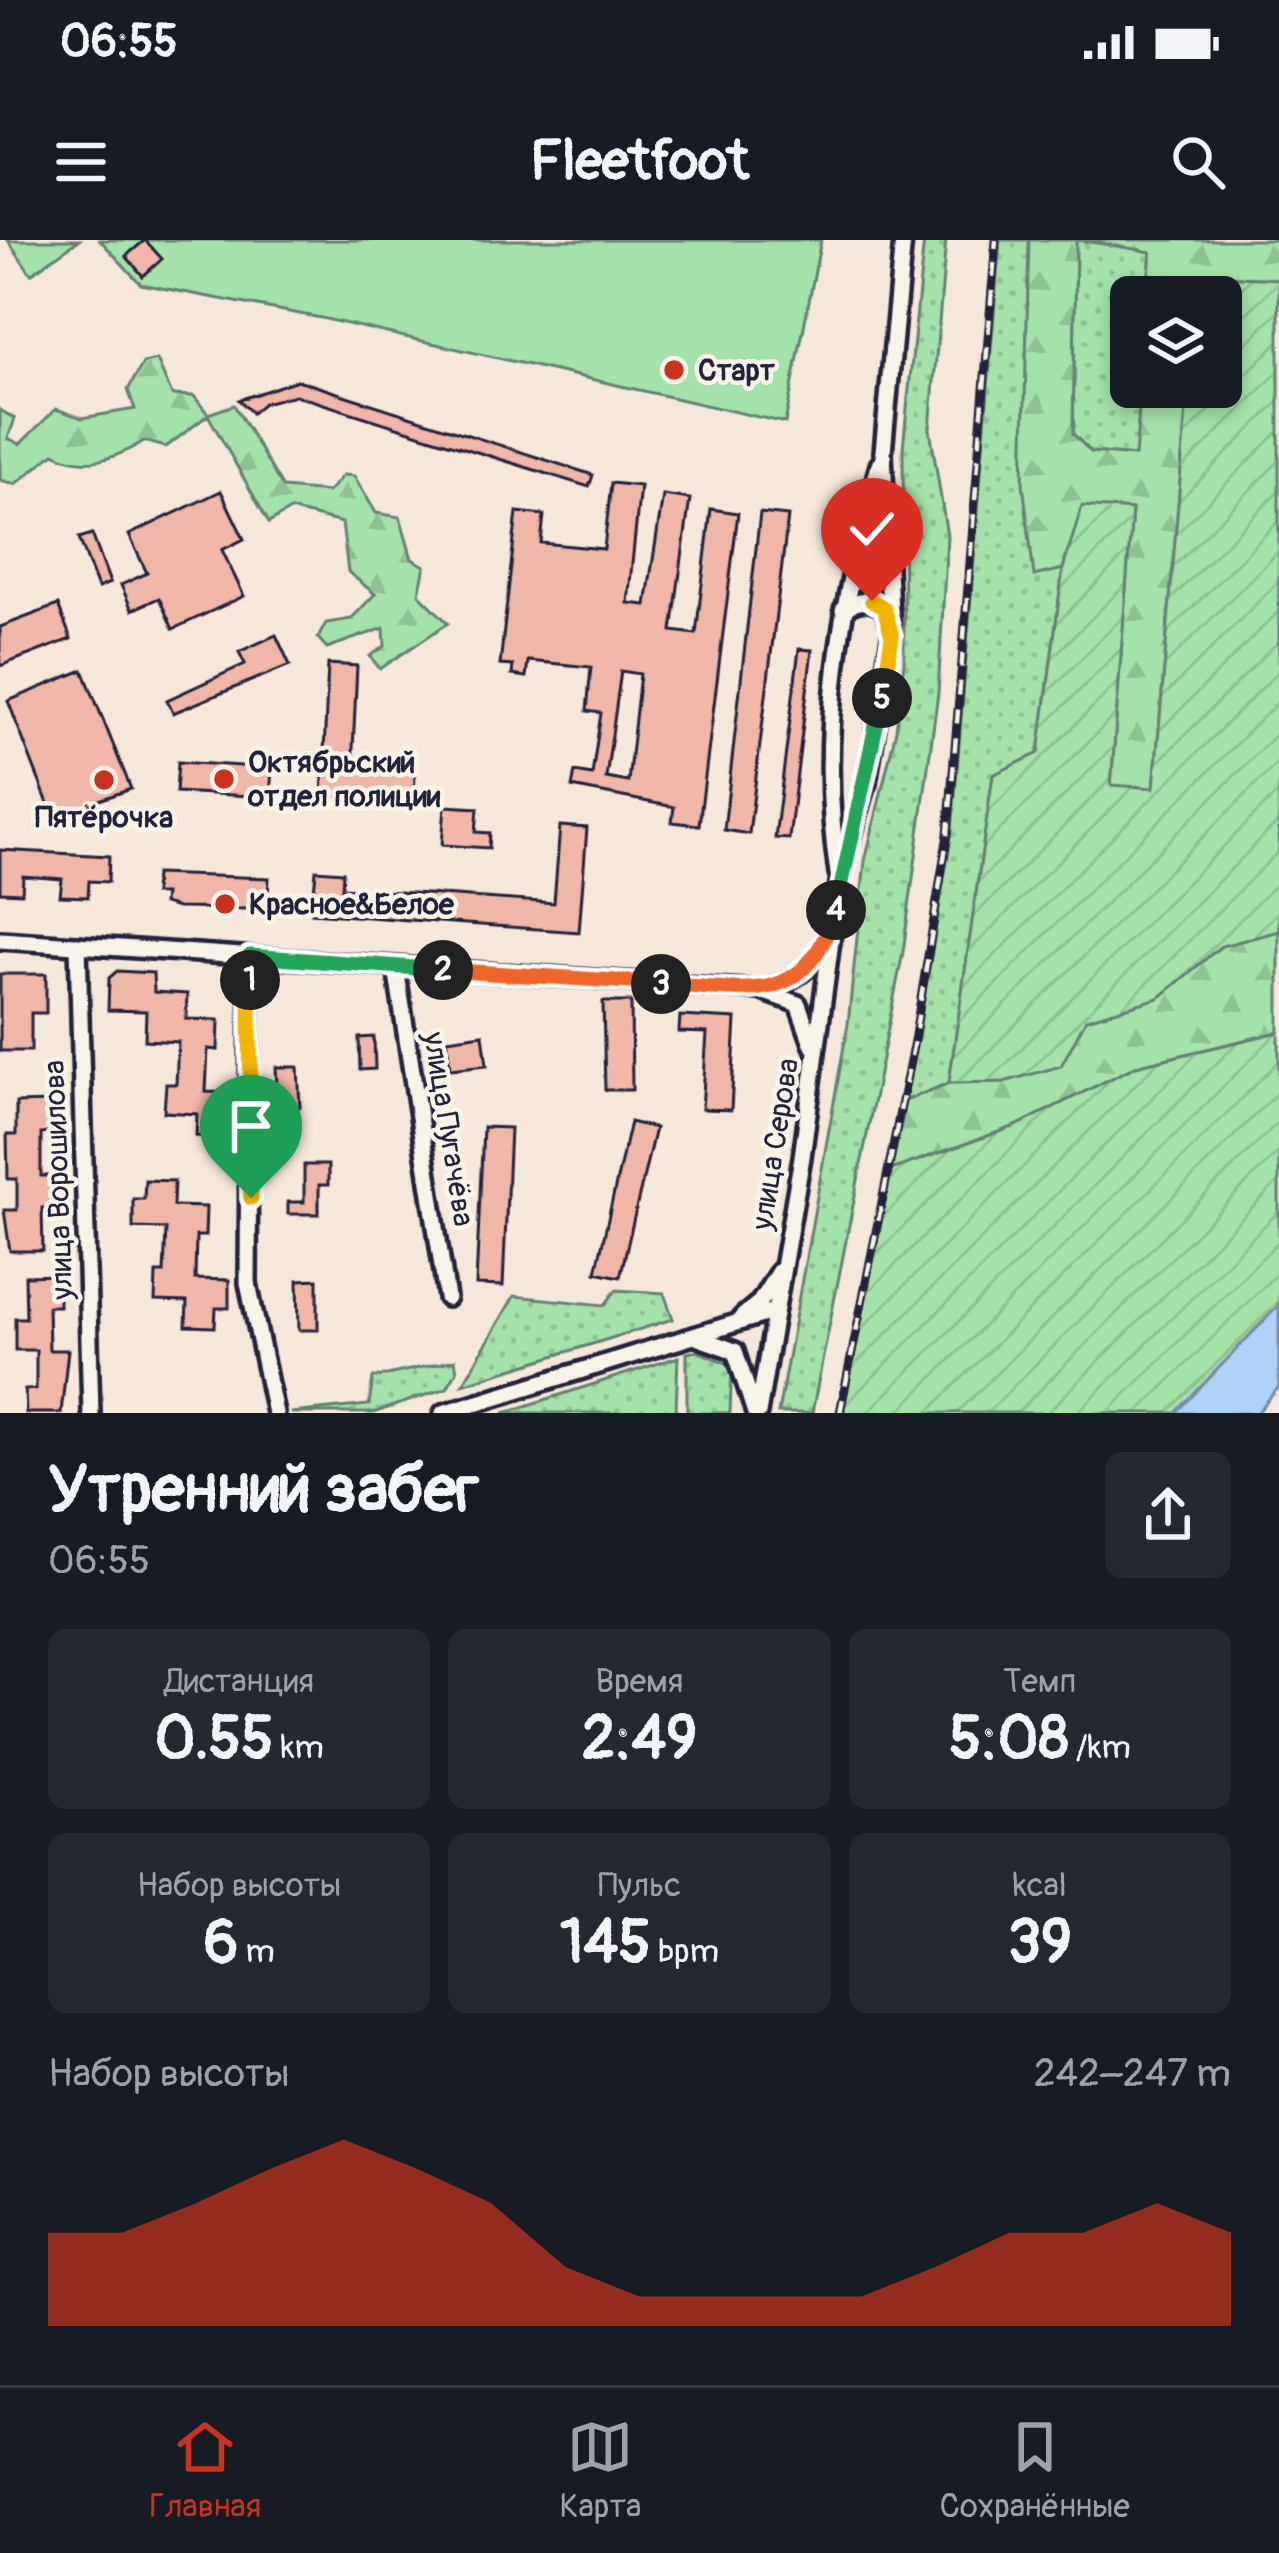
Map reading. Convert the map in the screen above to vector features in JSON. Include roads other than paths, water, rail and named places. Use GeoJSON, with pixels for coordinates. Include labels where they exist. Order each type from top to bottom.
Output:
{"type":"FeatureCollection","features":[{"type":"Feature","properties":{"kind":"street","name":"улица Серова"},"geometry":{"type":"LineString","coordinates":[[839,882],[867,783],[892,636],[883,452],[903,240]]}},
{"type":"Feature","properties":{"kind":"street","name":"улица Серова"},"geometry":{"type":"LineString","coordinates":[[756,1413],[784,1263],[836,912],[839,882],[831,755],[842,611],[883,452]]}},
{"type":"Feature","properties":{"kind":"street"},"geometry":{"type":"LineString","coordinates":[[842,611],[855,601],[872,601],[884,608],[892,636]]}},
{"type":"Feature","properties":{"kind":"street"},"geometry":{"type":"LineString","coordinates":[[759,990],[803,974],[820,953],[836,912]]}},
{"type":"Feature","properties":{"kind":"street"},"geometry":{"type":"LineString","coordinates":[[0,940],[759,990],[798,1004],[816,1057]]}},
{"type":"Feature","properties":{"kind":"street","name":"улица Ворошилова"},"geometry":{"type":"LineString","coordinates":[[78,945],[91,1413]]}},
{"type":"Feature","properties":{"kind":"street"},"geometry":{"type":"LineString","coordinates":[[250,956],[248,1283],[275,1413]]}},
{"type":"Feature","properties":{"kind":"street","name":"улица Пугачёва"},"geometry":{"type":"LineString","coordinates":[[396,968],[447,1298]]}},
{"type":"Feature","properties":{"kind":"street"},"geometry":{"type":"LineString","coordinates":[[728,1324],[760,1302],[784,1263]]}},
{"type":"Feature","properties":{"kind":"street"},"geometry":{"type":"LineString","coordinates":[[443,1413],[776,1311]]}},
{"type":"Feature","properties":{"kind":"street"},"geometry":{"type":"LineString","coordinates":[[684,1337],[709,1338],[735,1351],[756,1413]]}},
{"type":"Feature","properties":{"kind":"water"},"geometry":{"type":"Polygon","coordinates":[[[1279,1305],[1279,1387],[1257,1413],[1176,1413],[1279,1305]]]}},
{"type":"Feature","properties":{"kind":"railway"},"geometry":{"type":"LineString","coordinates":[[840,1413],[914,1041],[948,834],[996,240]]}},
{"type":"Feature","properties":{"kind":"place","name":"Старт"},"geometry":{"type":"Point","coordinates":[674,370]}},
{"type":"Feature","properties":{"kind":"place","name":"Октябрьский отдел полиции"},"geometry":{"type":"Point","coordinates":[224,779]}},
{"type":"Feature","properties":{"kind":"place","name":"Пятёрочка"},"geometry":{"type":"Point","coordinates":[104,780]}},
{"type":"Feature","properties":{"kind":"place","name":"Красное&Белое"},"geometry":{"type":"Point","coordinates":[225,904]}}]}
